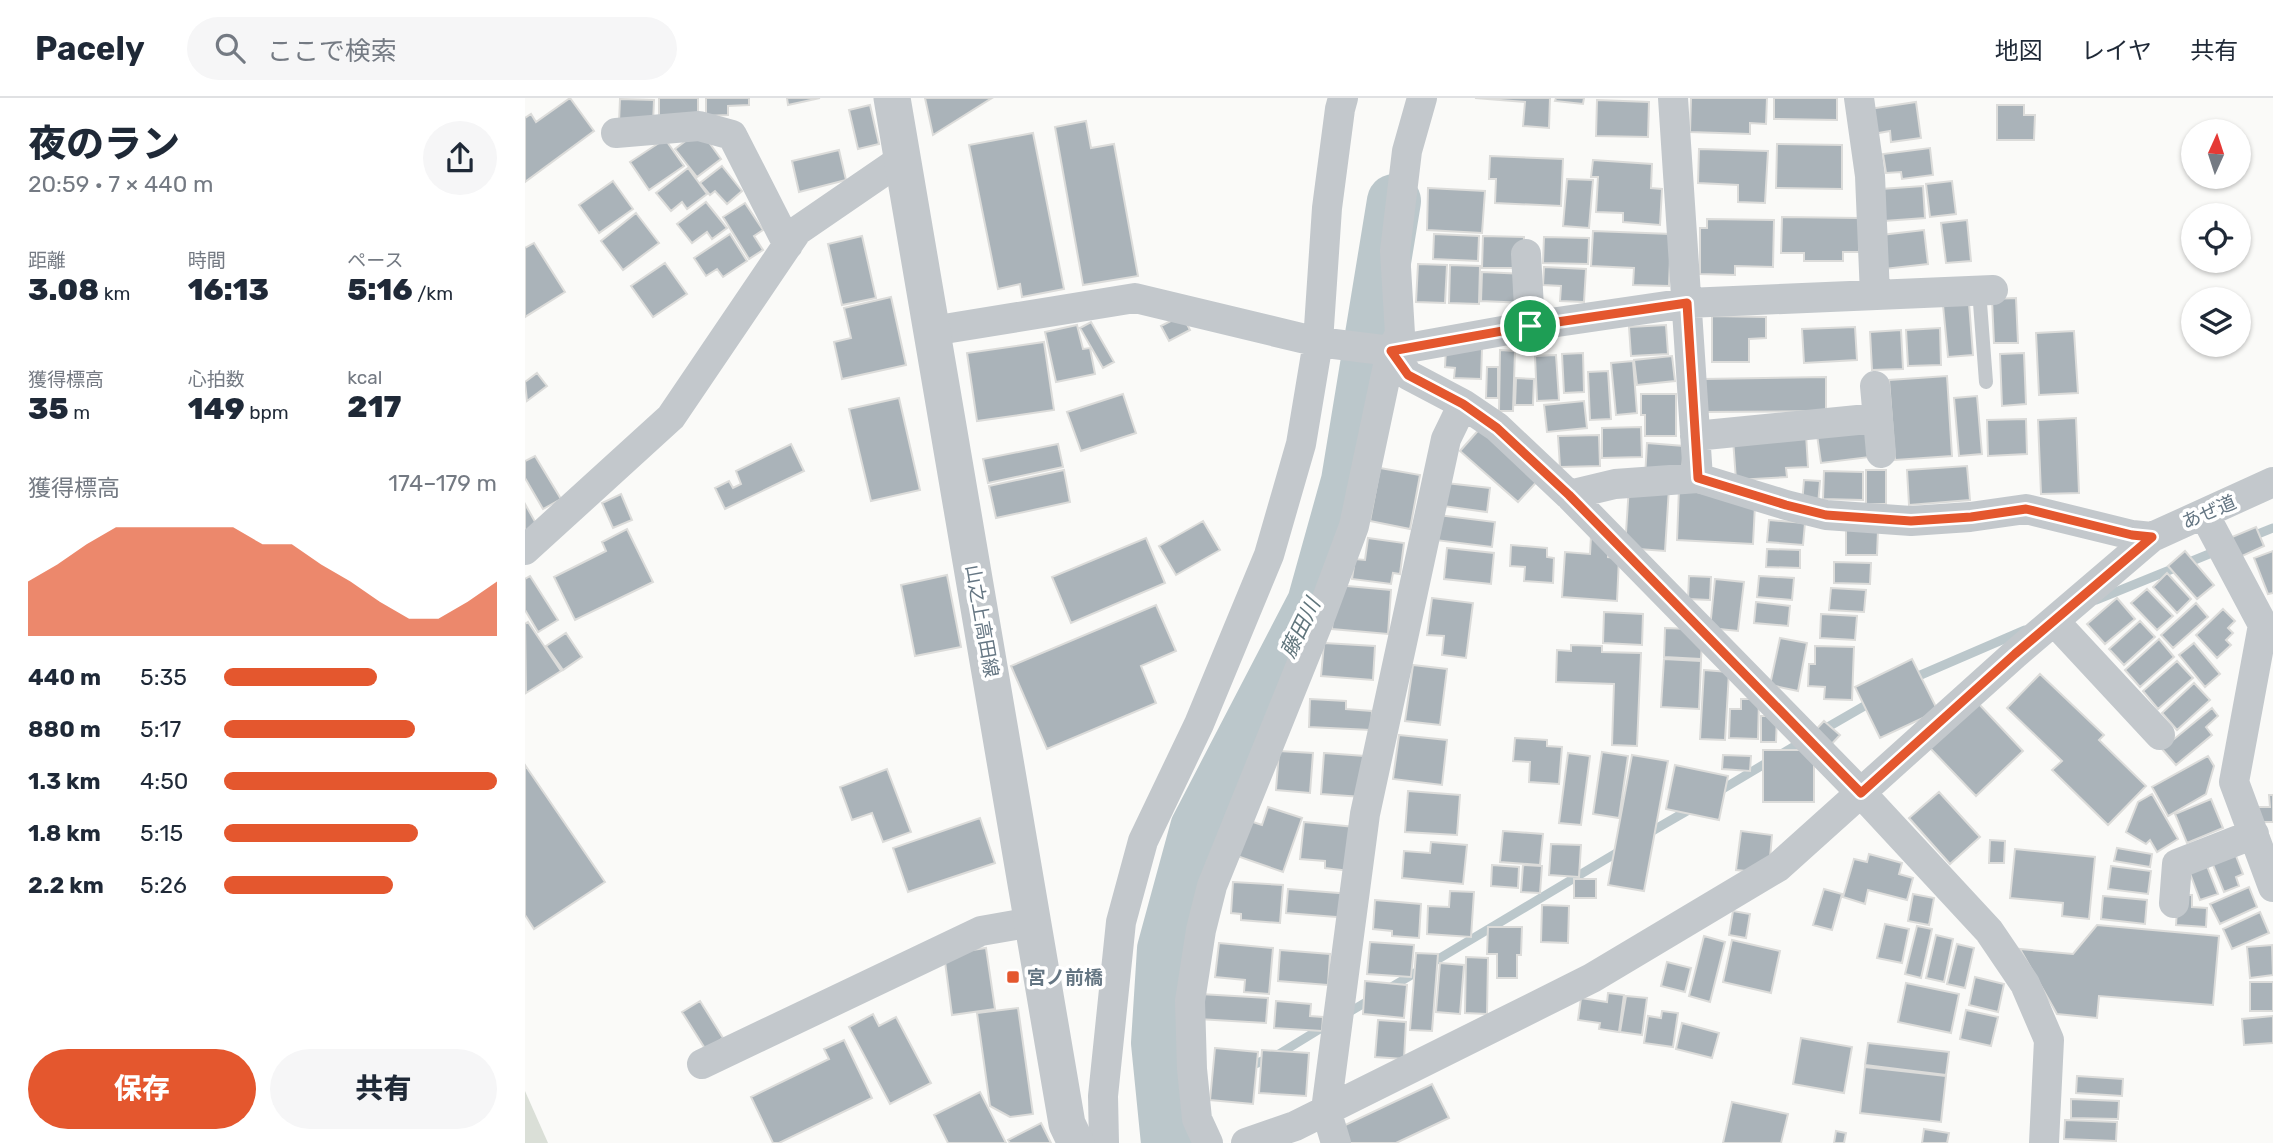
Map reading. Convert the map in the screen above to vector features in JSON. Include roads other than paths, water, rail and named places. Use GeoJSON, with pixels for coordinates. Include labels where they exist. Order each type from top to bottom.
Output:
{"type":"FeatureCollection","features":[{"type":"Feature","properties":{"kind":"street","name":"山之上高田線"},"geometry":{"type":"LineString","coordinates":[[892,98],[1067,1124],[1076,1143]]}},
{"type":"Feature","properties":{"kind":"street"},"geometry":{"type":"LineString","coordinates":[[1104,1143],[1103,1096],[1121,922],[1139,855],[1143,841],[1199,724],[1269,555],[1301,444],[1318,342],[1327,208],[1343,98]]}},
{"type":"Feature","properties":{"kind":"street"},"geometry":{"type":"LineString","coordinates":[[1208,1143],[1197,1119],[1192,1069],[1190,1001],[1201,930],[1212,886],[1318,623],[1354,526],[1383,350],[1400,334],[1395,251],[1405,163],[1422,98]]}},
{"type":"Feature","properties":{"kind":"street"},"geometry":{"type":"LineString","coordinates":[[1673,98],[1698,478]]}},
{"type":"Feature","properties":{"kind":"street"},"geometry":{"type":"LineString","coordinates":[[1859,98],[1870,176],[1875,295]]}},
{"type":"Feature","properties":{"kind":"street"},"geometry":{"type":"LineString","coordinates":[[616,133],[699,126],[732,135],[788,245]]}},
{"type":"Feature","properties":{"kind":"street"},"geometry":{"type":"LineString","coordinates":[[525,550],[671,416],[797,231],[902,159]]}},
{"type":"Feature","properties":{"kind":"street"},"geometry":{"type":"LineString","coordinates":[[1527,254],[1530,326]]}},
{"type":"Feature","properties":{"kind":"street"},"geometry":{"type":"LineString","coordinates":[[932,331],[1135,298],[1318,342],[1383,350],[1687,303],[1986,290]]}},
{"type":"Feature","properties":{"kind":"street"},"geometry":{"type":"LineString","coordinates":[[1383,350],[1408,375],[1463,404],[1497,428],[1569,495],[1861,793],[1989,930],[2025,984],[2049,1040],[2044,1143]]}},
{"type":"Feature","properties":{"kind":"street"},"geometry":{"type":"LineString","coordinates":[[1875,386],[1881,453]]}},
{"type":"Feature","properties":{"kind":"street"},"geometry":{"type":"LineString","coordinates":[[1336,1143],[1326,1110],[1365,814],[1446,439],[1463,404]]}},
{"type":"Feature","properties":{"kind":"street"},"geometry":{"type":"LineString","coordinates":[[1695,436],[1878,418]]}},
{"type":"Feature","properties":{"kind":"street"},"geometry":{"type":"LineString","coordinates":[[1569,495],[1615,484],[1698,478],[1826,515],[1911,521],[1971,517],[2026,509],[2132,535],[2152,537]]}},
{"type":"Feature","properties":{"kind":"street","name":"あぜ道"},"geometry":{"type":"LineString","coordinates":[[1246,1143],[1295,1126],[1593,978],[1778,867],[2152,537],[2273,482]]}},
{"type":"Feature","properties":{"kind":"street"},"geometry":{"type":"LineString","coordinates":[[2204,514],[2263,625],[2234,782],[2271,876]]}},
{"type":"Feature","properties":{"kind":"street"},"geometry":{"type":"LineString","coordinates":[[2054,621],[2160,735]]}},
{"type":"Feature","properties":{"kind":"street"},"geometry":{"type":"LineString","coordinates":[[2174,903],[2177,864],[2254,834]]}},
{"type":"Feature","properties":{"kind":"street"},"geometry":{"type":"LineString","coordinates":[[702,1064],[981,931],[1033,922]]}},
{"type":"Feature","properties":{"kind":"lane"},"geometry":{"type":"LineString","coordinates":[[1986,290],[1986,382]]}},
{"type":"Feature","properties":{"kind":"waterway","name":"藤田川"},"geometry":{"type":"LineString","coordinates":[[1168,1143],[1158,1043],[1164,949],[1197,828],[1314,603],[1348,481],[1394,201]]}},
{"type":"Feature","properties":{"kind":"waterway"},"geometry":{"type":"LineString","coordinates":[[2248,538],[2273,528]]}},
{"type":"Feature","properties":{"kind":"waterway"},"geometry":{"type":"LineString","coordinates":[[2096,600],[2219,550]]}},
{"type":"Feature","properties":{"kind":"waterway"},"geometry":{"type":"LineString","coordinates":[[1909,680],[2025,630]]}},
{"type":"Feature","properties":{"kind":"waterway"},"geometry":{"type":"LineString","coordinates":[[1821,731],[1873,701]]}},
{"type":"Feature","properties":{"kind":"waterway"},"geometry":{"type":"LineString","coordinates":[[1716,793],[1803,741]]}},
{"type":"Feature","properties":{"kind":"waterway"},"geometry":{"type":"LineString","coordinates":[[1647,834],[1692,808]]}},
{"type":"Feature","properties":{"kind":"waterway"},"geometry":{"type":"LineString","coordinates":[[1388,989],[1623,849]]}},
{"type":"Feature","properties":{"kind":"waterway"},"geometry":{"type":"LineString","coordinates":[[1346,1014],[1373,998]]}},
{"type":"Feature","properties":{"kind":"waterway"},"geometry":{"type":"LineString","coordinates":[[1248,1067],[1279,1054],[1328,1024]]}},
{"type":"Feature","properties":{"kind":"waterway"},"geometry":{"type":"LineString","coordinates":[[1165,1108],[1188,1097]]}},
{"type":"Feature","properties":{"kind":"place","name":"宮ノ前橋"},"geometry":{"type":"Point","coordinates":[1013,977]}}]}
